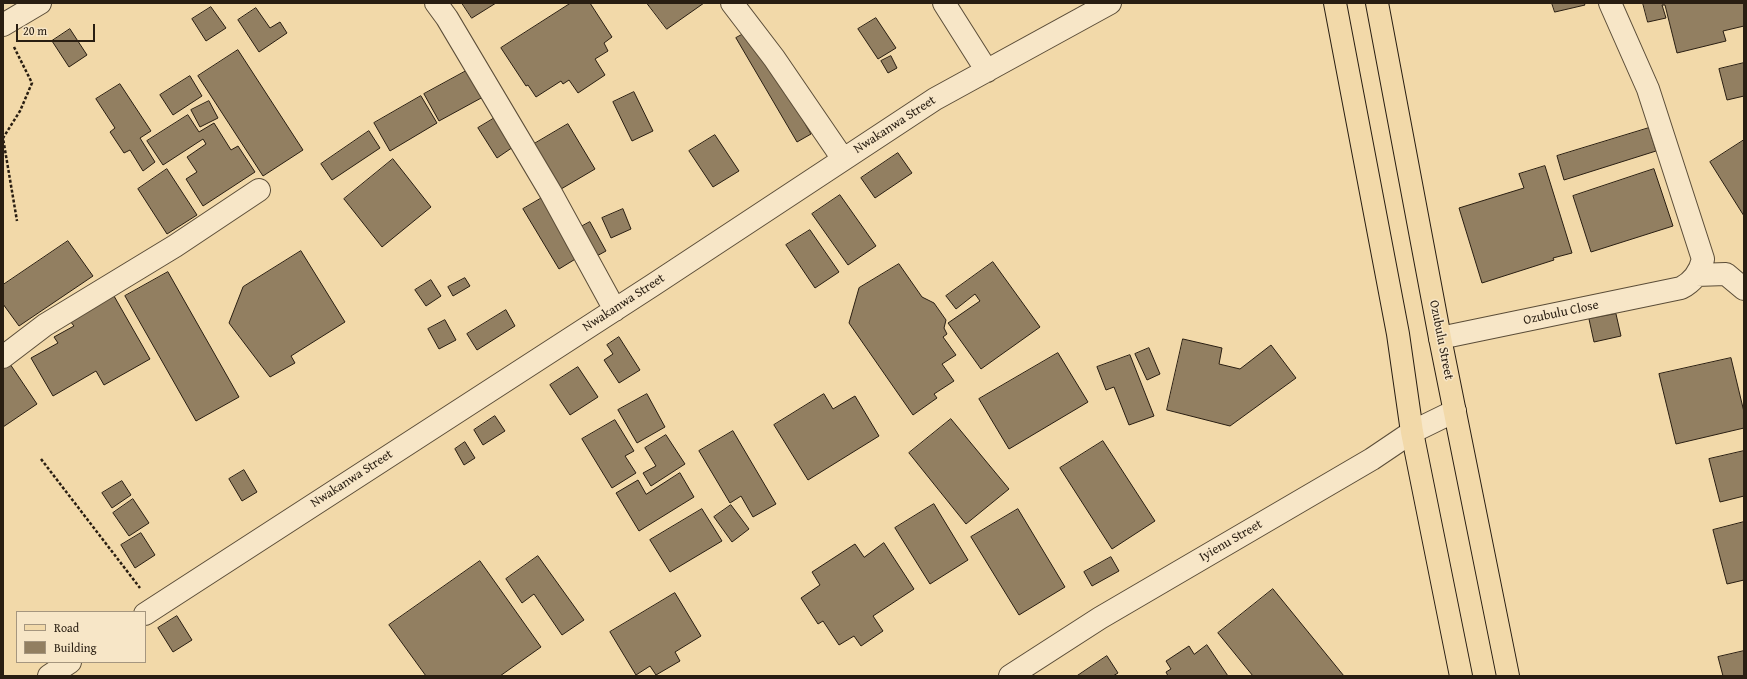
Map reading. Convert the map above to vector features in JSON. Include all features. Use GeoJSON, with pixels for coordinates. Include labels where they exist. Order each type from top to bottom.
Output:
{"type":"FeatureCollection","features":[{"type":"Feature","properties":{"kind":"main road"},"geometry":{"type":"LineString","coordinates":[[1335,3],[1398,334],[1412,432],[1461,676]]}},
{"type":"Feature","properties":{"kind":"main road","name":"Ozubulu Street"},"geometry":{"type":"LineString","coordinates":[[1377,3],[1440,338],[1508,676]]}},
{"type":"Feature","properties":{"kind":"street"},"geometry":{"type":"LineString","coordinates":[[4,25],[40,3]]}},
{"type":"Feature","properties":{"kind":"street"},"geometry":{"type":"LineString","coordinates":[[436,3],[551,193],[615,310]]}},
{"type":"Feature","properties":{"kind":"street"},"geometry":{"type":"LineString","coordinates":[[732,3],[774,58],[842,160]]}},
{"type":"Feature","properties":{"kind":"street"},"geometry":{"type":"LineString","coordinates":[[944,3],[987,70]]}},
{"type":"Feature","properties":{"kind":"street","name":"Nwakanwa Street"},"geometry":{"type":"LineString","coordinates":[[150,611],[615,310],[935,99],[1110,3]]}},
{"type":"Feature","properties":{"kind":"street"},"geometry":{"type":"LineString","coordinates":[[1610,3],[1648,89],[1703,259],[1689,282]]}},
{"type":"Feature","properties":{"kind":"street"},"geometry":{"type":"LineString","coordinates":[[3,357],[45,325],[175,246],[259,190]]}},
{"type":"Feature","properties":{"kind":"street","name":"Ozubulu Close"},"geometry":{"type":"LineString","coordinates":[[1440,338],[1726,274],[1744,289]]}},
{"type":"Feature","properties":{"kind":"street","name":"Iyienu Street"},"geometry":{"type":"LineString","coordinates":[[1010,676],[1100,618],[1372,459],[1412,432],[1455,411]]}},
{"type":"Feature","properties":{"kind":"street"},"geometry":{"type":"LineString","coordinates":[[49,676],[68,663]]}},
{"type":"Feature","properties":{"kind":"path"},"geometry":{"type":"LineString","coordinates":[[4,25],[32,83],[20,112],[3,138],[17,220]]}},
{"type":"Feature","properties":{"kind":"path"},"geometry":{"type":"LineString","coordinates":[[41,459],[150,611]]}},
{"type":"Feature","properties":{"kind":"building"},"geometry":{"type":"Polygon","coordinates":[[[462,3],[496,3],[472,18],[462,3]]]}},
{"type":"Feature","properties":{"kind":"building"},"geometry":{"type":"Polygon","coordinates":[[[571,3],[590,3],[612,37],[604,43],[608,51],[595,59],[605,75],[578,93],[569,80],[563,84],[561,81],[536,97],[528,85],[526,86],[501,48],[571,3]]]}},
{"type":"Feature","properties":{"kind":"building"},"geometry":{"type":"Polygon","coordinates":[[[647,3],[704,3],[667,29],[647,3]]]}},
{"type":"Feature","properties":{"kind":"building"},"geometry":{"type":"Polygon","coordinates":[[[1552,3],[1584,3],[1585,5],[1555,12],[1552,3]]]}},
{"type":"Feature","properties":{"kind":"building"},"geometry":{"type":"Polygon","coordinates":[[[1643,3],[1744,3],[1744,26],[1723,31],[1726,41],[1677,53],[1665,5],[1662,5],[1666,18],[1648,22],[1643,3]]]}},
{"type":"Feature","properties":{"kind":"building"},"geometry":{"type":"Polygon","coordinates":[[[211,7],[226,28],[206,41],[192,19],[211,7]]]}},
{"type":"Feature","properties":{"kind":"building"},"geometry":{"type":"Polygon","coordinates":[[[256,8],[270,28],[280,22],[287,33],[259,52],[238,20],[256,8]]]}},
{"type":"Feature","properties":{"kind":"building"},"geometry":{"type":"Polygon","coordinates":[[[876,18],[896,48],[878,59],[858,29],[876,18]]]}},
{"type":"Feature","properties":{"kind":"building"},"geometry":{"type":"Polygon","coordinates":[[[70,29],[87,55],[69,67],[52,41],[70,29]]]}},
{"type":"Feature","properties":{"kind":"building"},"geometry":{"type":"Polygon","coordinates":[[[751,30],[811,134],[797,142],[736,38],[751,30]]]}},
{"type":"Feature","properties":{"kind":"building"},"geometry":{"type":"Polygon","coordinates":[[[238,50],[303,150],[263,176],[198,76],[238,50]]]}},
{"type":"Feature","properties":{"kind":"building"},"geometry":{"type":"Polygon","coordinates":[[[891,56],[897,68],[888,73],[881,61],[891,56]]]}},
{"type":"Feature","properties":{"kind":"building"},"geometry":{"type":"Polygon","coordinates":[[[1744,63],[1744,96],[1727,100],[1719,69],[1744,63]]]}},
{"type":"Feature","properties":{"kind":"building"},"geometry":{"type":"Polygon","coordinates":[[[468,70],[483,97],[439,121],[424,94],[468,70]]]}},
{"type":"Feature","properties":{"kind":"building"},"geometry":{"type":"Polygon","coordinates":[[[190,76],[202,96],[173,115],[160,95],[190,76]]]}},
{"type":"Feature","properties":{"kind":"building"},"geometry":{"type":"Polygon","coordinates":[[[120,84],[151,131],[140,138],[155,162],[143,171],[130,150],[124,153],[110,132],[115,128],[96,99],[120,84]]]}},
{"type":"Feature","properties":{"kind":"building"},"geometry":{"type":"Polygon","coordinates":[[[634,92],[653,131],[632,141],[613,102],[634,92]]]}},
{"type":"Feature","properties":{"kind":"building"},"geometry":{"type":"Polygon","coordinates":[[[421,96],[437,123],[390,151],[374,123],[421,96]]]}},
{"type":"Feature","properties":{"kind":"building"},"geometry":{"type":"Polygon","coordinates":[[[209,101],[218,118],[200,127],[191,110],[209,101]]]}},
{"type":"Feature","properties":{"kind":"building"},"geometry":{"type":"Polygon","coordinates":[[[188,115],[199,132],[214,123],[231,150],[238,146],[255,172],[203,206],[186,179],[197,172],[187,157],[206,144],[203,139],[163,165],[147,141],[188,115]]]}},
{"type":"Feature","properties":{"kind":"building"},"geometry":{"type":"Polygon","coordinates":[[[498,116],[516,145],[497,158],[478,128],[498,116]]]}},
{"type":"Feature","properties":{"kind":"building"},"geometry":{"type":"Polygon","coordinates":[[[568,124],[595,169],[556,192],[529,147],[568,124]]]}},
{"type":"Feature","properties":{"kind":"building"},"geometry":{"type":"Polygon","coordinates":[[[1649,128],[1656,151],[1564,180],[1557,156],[1649,128]]]}},
{"type":"Feature","properties":{"kind":"building"},"geometry":{"type":"Polygon","coordinates":[[[369,131],[380,148],[332,180],[321,164],[369,131]]]}},
{"type":"Feature","properties":{"kind":"building"},"geometry":{"type":"Polygon","coordinates":[[[715,135],[739,171],[713,187],[689,151],[715,135]]]}},
{"type":"Feature","properties":{"kind":"building"},"geometry":{"type":"Polygon","coordinates":[[[1744,140],[1744,216],[1710,162],[1744,140]]]}},
{"type":"Feature","properties":{"kind":"building"},"geometry":{"type":"Polygon","coordinates":[[[898,153],[912,173],[875,198],[861,178],[898,153]]]}},
{"type":"Feature","properties":{"kind":"building"},"geometry":{"type":"Polygon","coordinates":[[[393,159],[431,207],[382,247],[344,199],[393,159]]]}},
{"type":"Feature","properties":{"kind":"building"},"geometry":{"type":"Polygon","coordinates":[[[1545,166],[1572,253],[1553,258],[1554,260],[1482,283],[1459,208],[1524,188],[1519,174],[1545,166]]]}},
{"type":"Feature","properties":{"kind":"building"},"geometry":{"type":"Polygon","coordinates":[[[167,169],[197,215],[167,234],[138,189],[167,169]]]}},
{"type":"Feature","properties":{"kind":"building"},"geometry":{"type":"Polygon","coordinates":[[[1654,169],[1673,226],[1591,252],[1573,196],[1654,169]]]}},
{"type":"Feature","properties":{"kind":"building"},"geometry":{"type":"Polygon","coordinates":[[[547,195],[582,255],[559,269],[523,209],[547,195]]]}},
{"type":"Feature","properties":{"kind":"building"},"geometry":{"type":"Polygon","coordinates":[[[840,195],[876,246],[848,265],[812,214],[840,195]]]}},
{"type":"Feature","properties":{"kind":"building"},"geometry":{"type":"Polygon","coordinates":[[[623,209],[631,229],[611,238],[602,218],[623,209]]]}},
{"type":"Feature","properties":{"kind":"building"},"geometry":{"type":"Polygon","coordinates":[[[590,222],[606,251],[593,258],[577,229],[590,222]]]}},
{"type":"Feature","properties":{"kind":"building"},"geometry":{"type":"Polygon","coordinates":[[[810,230],[839,272],[815,288],[786,245],[810,230]]]}},
{"type":"Feature","properties":{"kind":"building"},"geometry":{"type":"Polygon","coordinates":[[[68,241],[93,276],[19,326],[3,304],[3,285],[68,241]]]}},
{"type":"Feature","properties":{"kind":"building"},"geometry":{"type":"Polygon","coordinates":[[[301,251],[345,322],[291,356],[295,363],[270,377],[229,323],[243,287],[301,251]]]}},
{"type":"Feature","properties":{"kind":"building"},"geometry":{"type":"Polygon","coordinates":[[[993,262],[1040,327],[981,369],[948,323],[980,301],[975,294],[956,309],[946,296],[993,262]]]}},
{"type":"Feature","properties":{"kind":"building"},"geometry":{"type":"Polygon","coordinates":[[[899,264],[922,297],[934,303],[946,320],[944,328],[947,334],[943,337],[956,355],[942,364],[954,381],[934,394],[937,398],[913,415],[849,323],[859,288],[899,264]]]}},
{"type":"Feature","properties":{"kind":"building"},"geometry":{"type":"Polygon","coordinates":[[[168,272],[239,397],[196,421],[125,296],[168,272]]]}},
{"type":"Feature","properties":{"kind":"building"},"geometry":{"type":"Polygon","coordinates":[[[465,278],[470,286],[453,296],[448,287],[465,278]]]}},
{"type":"Feature","properties":{"kind":"building"},"geometry":{"type":"Polygon","coordinates":[[[431,280],[441,296],[426,306],[415,290],[431,280]]]}},
{"type":"Feature","properties":{"kind":"building"},"geometry":{"type":"Polygon","coordinates":[[[114,296],[150,359],[104,385],[96,371],[53,396],[31,358],[58,343],[54,337],[74,326],[70,321],[114,296]]]}},
{"type":"Feature","properties":{"kind":"building"},"geometry":{"type":"Polygon","coordinates":[[[506,310],[515,326],[477,350],[467,334],[506,310]]]}},
{"type":"Feature","properties":{"kind":"building"},"geometry":{"type":"Polygon","coordinates":[[[1616,314],[1621,336],[1594,342],[1589,319],[1616,314]]]}},
{"type":"Feature","properties":{"kind":"building"},"geometry":{"type":"Polygon","coordinates":[[[445,320],[456,340],[439,349],[428,329],[445,320]]]}},
{"type":"Feature","properties":{"kind":"building"},"geometry":{"type":"Polygon","coordinates":[[[619,337],[640,370],[619,383],[604,360],[613,354],[607,345],[619,337]]]}},
{"type":"Feature","properties":{"kind":"building"},"geometry":{"type":"Polygon","coordinates":[[[1183,339],[1222,348],[1219,364],[1240,369],[1271,345],[1296,378],[1230,426],[1167,410],[1183,339]]]}},
{"type":"Feature","properties":{"kind":"building"},"geometry":{"type":"Polygon","coordinates":[[[1149,348],[1160,374],[1147,380],[1135,354],[1149,348]]]}},
{"type":"Feature","properties":{"kind":"building"},"geometry":{"type":"Polygon","coordinates":[[[1058,353],[1088,402],[1009,449],[979,399],[1058,353]]]}},
{"type":"Feature","properties":{"kind":"building"},"geometry":{"type":"Polygon","coordinates":[[[1130,355],[1154,416],[1129,425],[1114,387],[1106,390],[1097,367],[1130,355]]]}},
{"type":"Feature","properties":{"kind":"building"},"geometry":{"type":"Polygon","coordinates":[[[1731,358],[1744,412],[1744,428],[1676,444],[1659,374],[1731,358]]]}},
{"type":"Feature","properties":{"kind":"building"},"geometry":{"type":"Polygon","coordinates":[[[10,364],[37,404],[3,427],[3,369],[10,364]]]}},
{"type":"Feature","properties":{"kind":"building"},"geometry":{"type":"Polygon","coordinates":[[[578,367],[598,397],[570,415],[550,385],[578,367]]]}},
{"type":"Feature","properties":{"kind":"building"},"geometry":{"type":"Polygon","coordinates":[[[647,394],[665,427],[637,443],[618,410],[647,394]]]}},
{"type":"Feature","properties":{"kind":"building"},"geometry":{"type":"Polygon","coordinates":[[[824,394],[833,409],[855,396],[879,436],[808,480],[774,425],[824,394]]]}},
{"type":"Feature","properties":{"kind":"building"},"geometry":{"type":"Polygon","coordinates":[[[495,416],[505,431],[483,445],[474,430],[495,416]]]}},
{"type":"Feature","properties":{"kind":"building"},"geometry":{"type":"Polygon","coordinates":[[[951,419],[1009,489],[966,524],[909,453],[951,419]]]}},
{"type":"Feature","properties":{"kind":"building"},"geometry":{"type":"Polygon","coordinates":[[[615,420],[634,451],[625,456],[636,473],[612,488],[582,439],[615,420]]]}},
{"type":"Feature","properties":{"kind":"building"},"geometry":{"type":"Polygon","coordinates":[[[733,431],[776,504],[753,517],[741,496],[730,503],[699,451],[733,431]]]}},
{"type":"Feature","properties":{"kind":"building"},"geometry":{"type":"Polygon","coordinates":[[[666,435],[685,464],[651,486],[643,473],[656,466],[645,448],[666,435]]]}},
{"type":"Feature","properties":{"kind":"building"},"geometry":{"type":"Polygon","coordinates":[[[1103,441],[1155,521],[1112,549],[1060,468],[1103,441]]]}},
{"type":"Feature","properties":{"kind":"building"},"geometry":{"type":"Polygon","coordinates":[[[465,442],[475,458],[464,465],[455,449],[465,442]]]}},
{"type":"Feature","properties":{"kind":"building"},"geometry":{"type":"Polygon","coordinates":[[[1744,451],[1744,496],[1720,502],[1709,459],[1744,451]]]}},
{"type":"Feature","properties":{"kind":"building"},"geometry":{"type":"Polygon","coordinates":[[[244,470],[257,492],[242,501],[229,479],[244,470]]]}},
{"type":"Feature","properties":{"kind":"building"},"geometry":{"type":"Polygon","coordinates":[[[680,473],[694,497],[639,531],[616,493],[638,480],[646,494],[680,473]]]}},
{"type":"Feature","properties":{"kind":"building"},"geometry":{"type":"Polygon","coordinates":[[[122,481],[131,495],[112,508],[102,493],[122,481]]]}},
{"type":"Feature","properties":{"kind":"building"},"geometry":{"type":"Polygon","coordinates":[[[133,499],[149,523],[129,536],[113,513],[133,499]]]}},
{"type":"Feature","properties":{"kind":"building"},"geometry":{"type":"Polygon","coordinates":[[[934,504],[968,560],[930,584],[895,528],[934,504]]]}},
{"type":"Feature","properties":{"kind":"building"},"geometry":{"type":"Polygon","coordinates":[[[731,505],[749,529],[732,542],[714,517],[731,505]]]}},
{"type":"Feature","properties":{"kind":"building"},"geometry":{"type":"Polygon","coordinates":[[[702,509],[722,541],[670,572],[650,540],[702,509]]]}},
{"type":"Feature","properties":{"kind":"building"},"geometry":{"type":"Polygon","coordinates":[[[1018,509],[1065,587],[1019,615],[971,537],[1018,509]]]}},
{"type":"Feature","properties":{"kind":"building"},"geometry":{"type":"Polygon","coordinates":[[[1744,522],[1744,580],[1727,584],[1713,530],[1744,522]]]}},
{"type":"Feature","properties":{"kind":"building"},"geometry":{"type":"Polygon","coordinates":[[[141,533],[155,555],[135,568],[121,545],[141,533]]]}},
{"type":"Feature","properties":{"kind":"building"},"geometry":{"type":"Polygon","coordinates":[[[884,543],[914,589],[873,616],[883,631],[861,646],[854,636],[839,645],[823,621],[818,624],[801,598],[820,585],[812,572],[855,544],[864,557],[884,543]]]}},
{"type":"Feature","properties":{"kind":"building"},"geometry":{"type":"Polygon","coordinates":[[[538,556],[584,620],[562,635],[534,594],[522,603],[506,579],[538,556]]]}},
{"type":"Feature","properties":{"kind":"building"},"geometry":{"type":"Polygon","coordinates":[[[1111,557],[1119,571],[1092,586],[1084,572],[1111,557]]]}},
{"type":"Feature","properties":{"kind":"building"},"geometry":{"type":"Polygon","coordinates":[[[480,561],[541,647],[500,676],[426,676],[389,625],[480,561]]]}},
{"type":"Feature","properties":{"kind":"building"},"geometry":{"type":"Polygon","coordinates":[[[1273,589],[1344,676],[1253,676],[1218,633],[1273,589]]]}},
{"type":"Feature","properties":{"kind":"building"},"geometry":{"type":"Polygon","coordinates":[[[675,593],[701,636],[675,652],[680,661],[656,675],[650,666],[636,675],[610,632],[675,593]]]}},
{"type":"Feature","properties":{"kind":"building"},"geometry":{"type":"Polygon","coordinates":[[[177,616],[192,640],[173,652],[158,628],[177,616]]]}},
{"type":"Feature","properties":{"kind":"building"},"geometry":{"type":"Polygon","coordinates":[[[1207,645],[1228,676],[1168,676],[1166,672],[1171,669],[1166,661],[1189,646],[1194,654],[1207,645]]]}},
{"type":"Feature","properties":{"kind":"building"},"geometry":{"type":"Polygon","coordinates":[[[1744,651],[1744,676],[1723,676],[1718,657],[1744,651]]]}},
{"type":"Feature","properties":{"kind":"building"},"geometry":{"type":"Polygon","coordinates":[[[1107,656],[1118,673],[1113,676],[1077,676],[1107,656]]]}}]}
